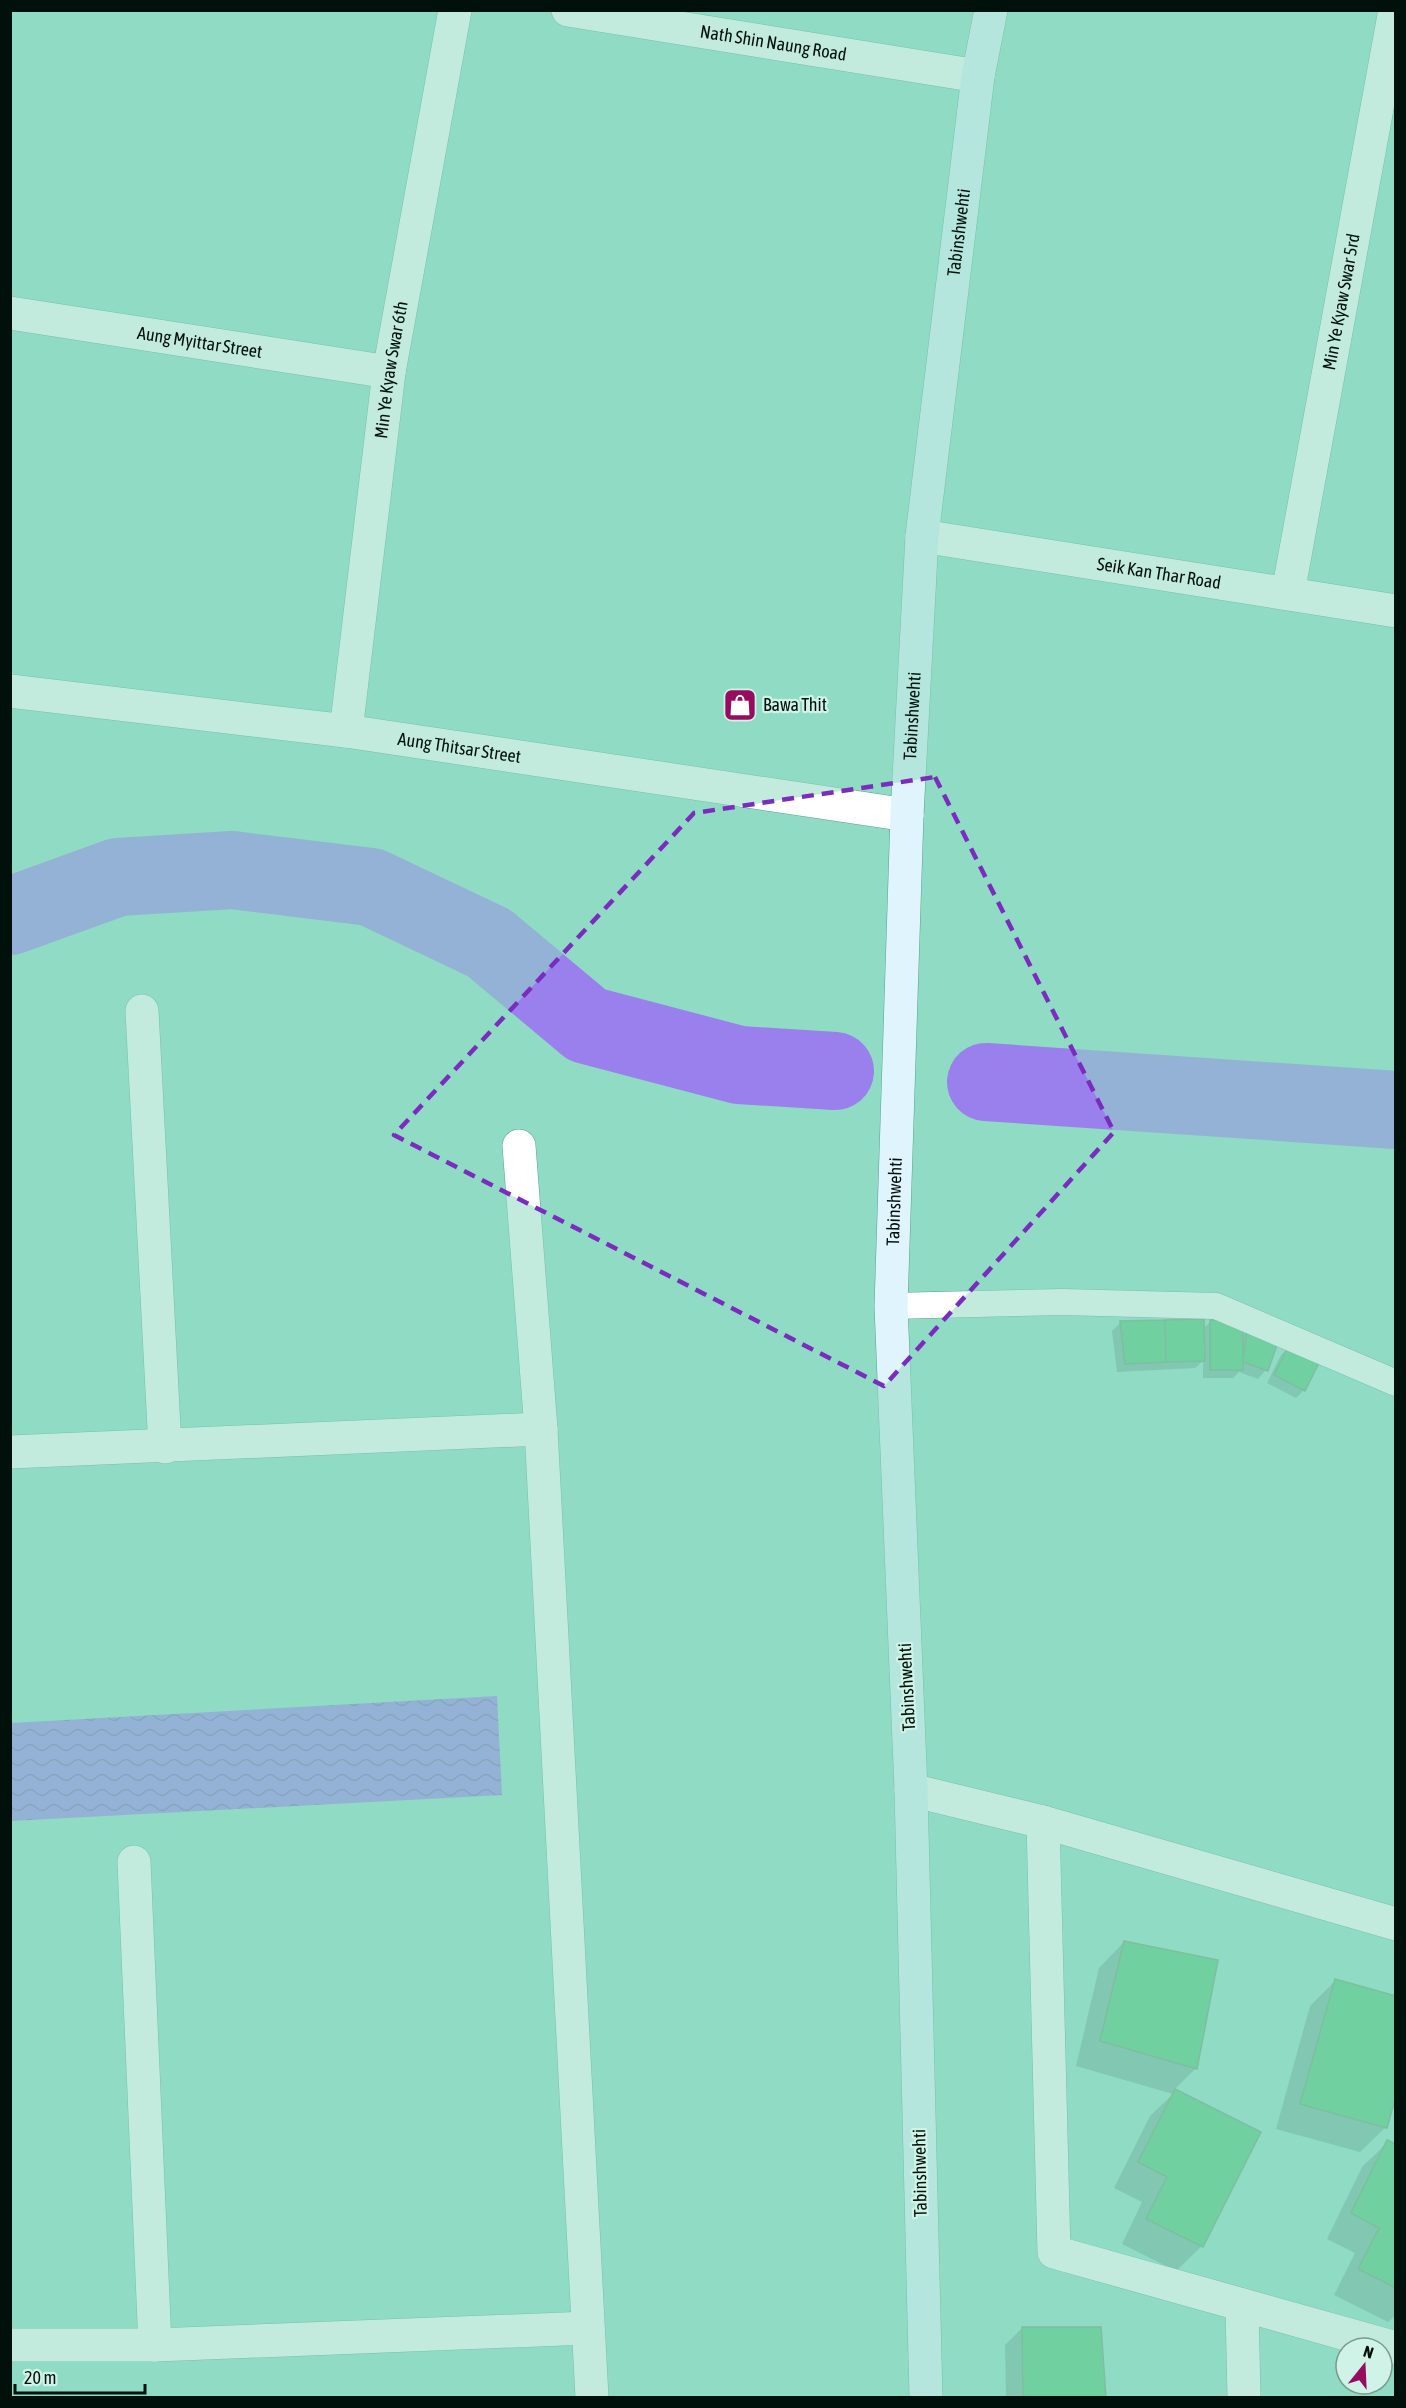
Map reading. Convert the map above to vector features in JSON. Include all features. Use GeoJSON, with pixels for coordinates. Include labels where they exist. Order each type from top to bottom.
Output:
{"type":"FeatureCollection","features":[{"type":"Feature","properties":{"kind":"main road","name":"Tabinshwehti"},"geometry":{"type":"LineString","coordinates":[[926,2397],[911,1790],[891,1305],[907,815],[922,536],[978,76],[991,10]]}},
{"type":"Feature","properties":{"kind":"street","name":"Min Ye Kyaw Swar 6th"},"geometry":{"type":"LineString","coordinates":[[346,730],[389,372],[455,10]]}},
{"type":"Feature","properties":{"kind":"street","name":"Nath Shin Naung Road"},"geometry":{"type":"LineString","coordinates":[[568,10],[978,76]]}},
{"type":"Feature","properties":{"kind":"street","name":"Min Ye Kyaw Swar 5rd"},"geometry":{"type":"LineString","coordinates":[[1288,593],[1395,10]]}},
{"type":"Feature","properties":{"kind":"street","name":"Aung Myittar Street"},"geometry":{"type":"LineString","coordinates":[[10,313],[389,372]]}},
{"type":"Feature","properties":{"kind":"street","name":"Seik Kan Thar Road"},"geometry":{"type":"LineString","coordinates":[[922,536],[1395,611]]}},
{"type":"Feature","properties":{"kind":"street","name":"Aung Thitsar Street"},"geometry":{"type":"LineString","coordinates":[[10,692],[346,730],[907,815]]}},
{"type":"Feature","properties":{"kind":"street"},"geometry":{"type":"LineString","coordinates":[[142,1011],[165,1447]]}},
{"type":"Feature","properties":{"kind":"street"},"geometry":{"type":"LineString","coordinates":[[519,1146],[541,1429],[592,2397]]}},
{"type":"Feature","properties":{"kind":"street"},"geometry":{"type":"LineString","coordinates":[[10,1452],[541,1429]]}},
{"type":"Feature","properties":{"kind":"street"},"geometry":{"type":"LineString","coordinates":[[911,1790],[1043,1822],[1395,1924]]}},
{"type":"Feature","properties":{"kind":"street"},"geometry":{"type":"LineString","coordinates":[[1043,1822],[1054,2252],[1395,2348]]}},
{"type":"Feature","properties":{"kind":"street"},"geometry":{"type":"LineString","coordinates":[[134,1862],[155,2345]]}},
{"type":"Feature","properties":{"kind":"street"},"geometry":{"type":"LineString","coordinates":[[1242,2305],[1244,2397]]}},
{"type":"Feature","properties":{"kind":"street"},"geometry":{"type":"LineString","coordinates":[[10,2345],[155,2345],[588,2328]]}},
{"type":"Feature","properties":{"kind":"lane"},"geometry":{"type":"LineString","coordinates":[[891,1305],[1063,1302],[1216,1306],[1395,1383]]}},
{"type":"Feature","properties":{"kind":"highlighted area"},"geometry":{"type":"Polygon","coordinates":[[[935,777],[1114,1132],[884,1386],[394,1135],[694,813],[935,777]]]}},
{"type":"Feature","properties":{"kind":"water"},"geometry":{"type":"Polygon","coordinates":[[[497,1696],[502,1795],[11,1821],[11,1723],[497,1696]]]}},
{"type":"Feature","properties":{"kind":"building"},"geometry":{"type":"Polygon","coordinates":[[[1204,1319],[1205,1361],[1166,1362],[1165,1320],[1204,1319]]]}},
{"type":"Feature","properties":{"kind":"building"},"geometry":{"type":"Polygon","coordinates":[[[1165,1320],[1166,1362],[1125,1364],[1120,1321],[1165,1320]]]}},
{"type":"Feature","properties":{"kind":"building"},"geometry":{"type":"Polygon","coordinates":[[[1210,1320],[1243,1320],[1243,1370],[1210,1370],[1210,1320]]]}},
{"type":"Feature","properties":{"kind":"building"},"geometry":{"type":"Polygon","coordinates":[[[1247,1328],[1279,1339],[1268,1371],[1243,1362],[1247,1328]]]}},
{"type":"Feature","properties":{"kind":"building"},"geometry":{"type":"Polygon","coordinates":[[[1289,1345],[1320,1361],[1305,1391],[1274,1375],[1289,1345]]]}},
{"type":"Feature","properties":{"kind":"building"},"geometry":{"type":"Polygon","coordinates":[[[1124,1941],[1218,1960],[1197,2069],[1100,2041],[1124,1941]]]}},
{"type":"Feature","properties":{"kind":"building"},"geometry":{"type":"Polygon","coordinates":[[[1335,1979],[1396,1996],[1396,2096],[1387,2128],[1300,2104],[1335,1979]]]}},
{"type":"Feature","properties":{"kind":"building"},"geometry":{"type":"Polygon","coordinates":[[[1175,2089],[1261,2132],[1203,2247],[1146,2219],[1167,2177],[1138,2162],[1175,2089]]]}},
{"type":"Feature","properties":{"kind":"building"},"geometry":{"type":"Polygon","coordinates":[[[1387,2140],[1396,2144],[1396,2288],[1358,2269],[1379,2228],[1351,2213],[1387,2140]]]}},
{"type":"Feature","properties":{"kind":"building"},"geometry":{"type":"Polygon","coordinates":[[[1022,2327],[1101,2327],[1106,2398],[1023,2398],[1022,2327]]]}},
{"type":"Feature","properties":{"kind":"waterway"},"geometry":{"type":"LineString","coordinates":[[10,916],[118,877],[232,870],[371,887],[489,943],[587,1025],[739,1065],[835,1071]]}},
{"type":"Feature","properties":{"kind":"waterway"},"geometry":{"type":"LineString","coordinates":[[986,1082],[1396,1110]]}},
{"type":"Feature","properties":{"kind":"place","name":"Bawa Thit"},"geometry":{"type":"Point","coordinates":[740,705]}}]}
